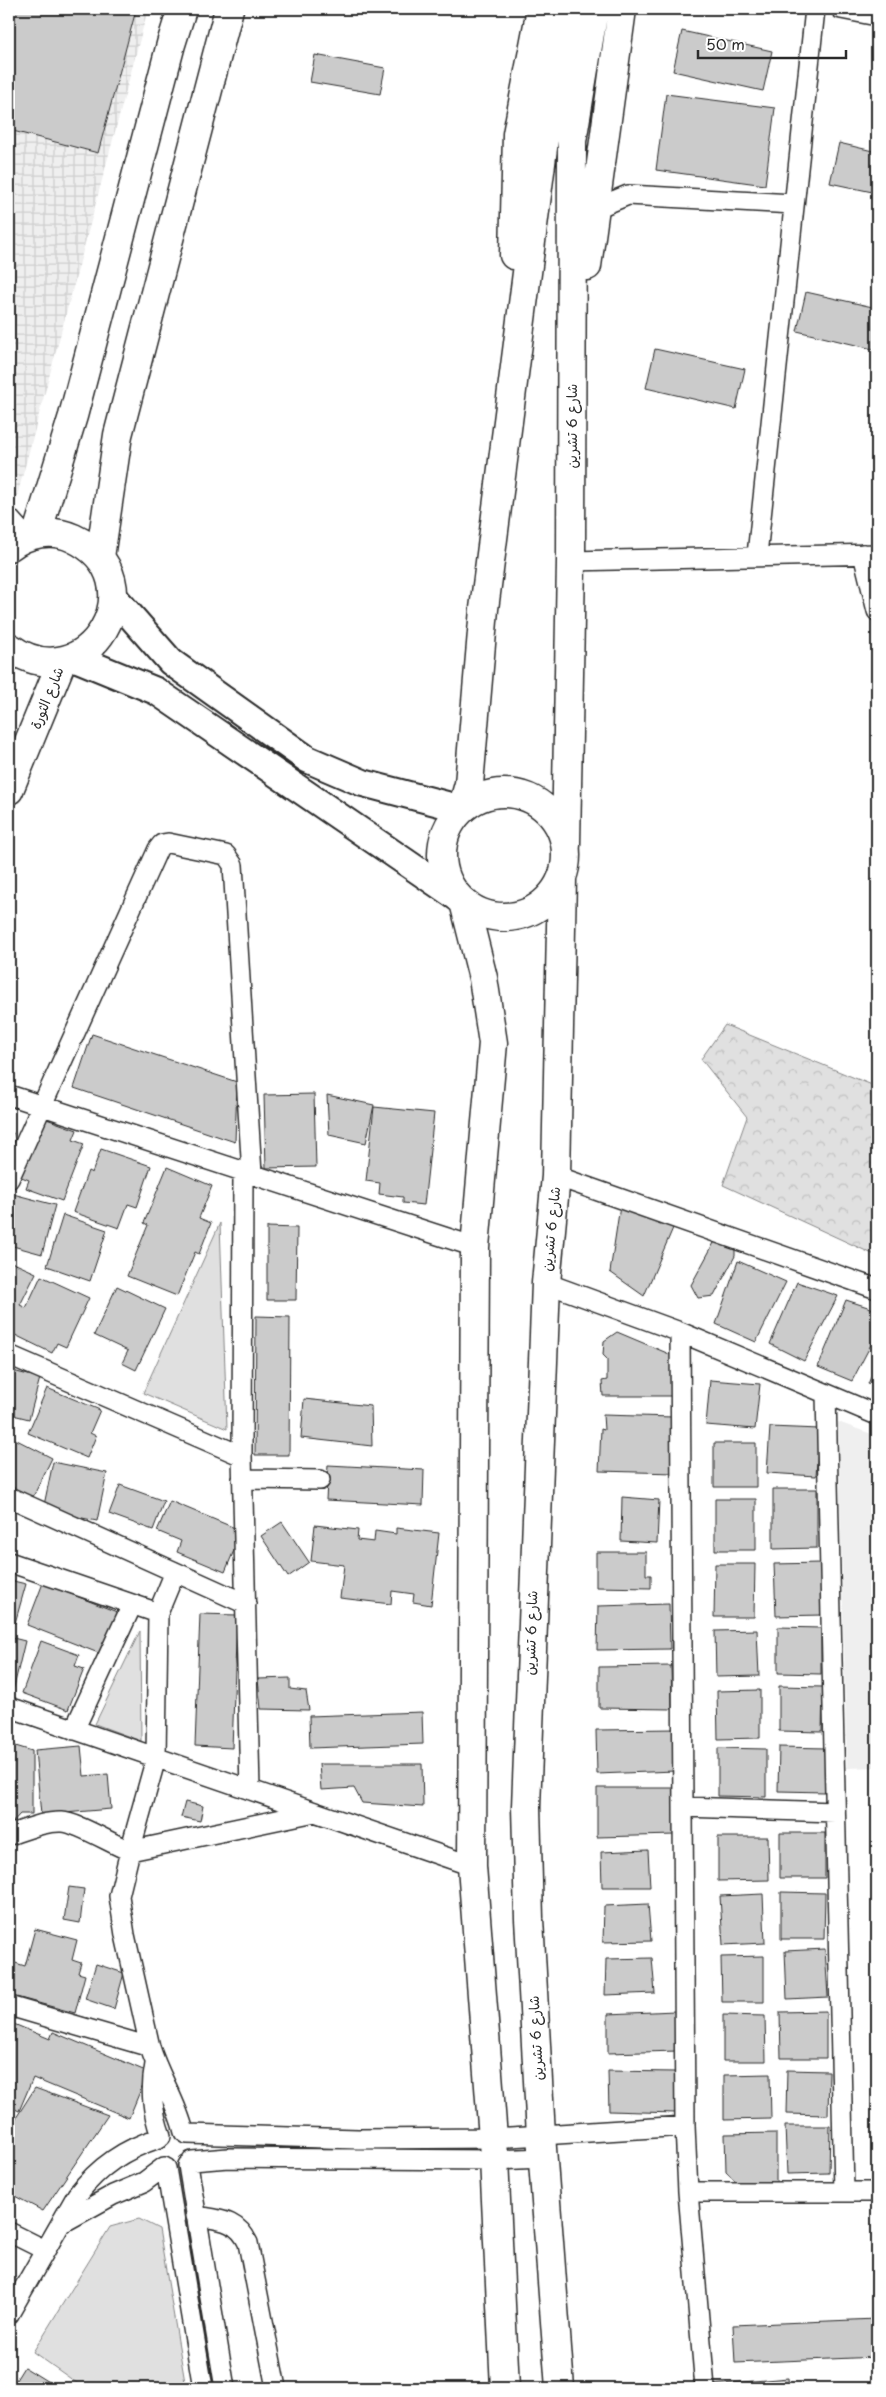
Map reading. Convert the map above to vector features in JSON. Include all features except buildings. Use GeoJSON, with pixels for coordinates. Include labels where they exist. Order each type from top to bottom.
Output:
{"type":"FeatureCollection","features":[{"type":"Feature","properties":{"kind":"main road"},"geometry":{"type":"LineString","coordinates":[[171,44],[177,9]]}},
{"type":"Feature","properties":{"kind":"main road"},"geometry":{"type":"LineString","coordinates":[[68,659],[90,647],[103,633],[111,616],[114,597],[110,575],[100,557],[85,543],[66,535],[20,534],[73,416],[171,44],[182,9]]}},
{"type":"Feature","properties":{"kind":"main road"},"geometry":{"type":"LineString","coordinates":[[100,557],[118,435],[218,58],[229,9]]}},
{"type":"Feature","properties":{"kind":"main road"},"geometry":{"type":"LineString","coordinates":[[218,58],[238,9]]}},
{"type":"Feature","properties":{"kind":"main road"},"geometry":{"type":"LineString","coordinates":[[511,399],[517,134],[541,9]]}},
{"type":"Feature","properties":{"kind":"main road"},"geometry":{"type":"LineString","coordinates":[[462,809],[469,784],[484,609],[544,140],[568,9]]}},
{"type":"Feature","properties":{"kind":"main road","name":"شارع 6 تشرين"},"geometry":{"type":"LineString","coordinates":[[566,845],[571,561],[572,141],[594,9]]}},
{"type":"Feature","properties":{"kind":"main road"},"geometry":{"type":"LineString","coordinates":[[572,399],[594,209],[622,9]]}},
{"type":"Feature","properties":{"kind":"main road"},"geometry":{"type":"LineString","coordinates":[[114,597],[171,662],[307,759],[363,783],[462,809]]}},
{"type":"Feature","properties":{"kind":"main road"},"geometry":{"type":"LineString","coordinates":[[9,647],[20,655],[40,661],[68,659],[156,691],[464,902],[481,912],[500,917],[520,915],[538,907],[552,895],[562,878],[566,862],[566,845],[560,827],[549,811],[534,800],[516,793],[497,793],[478,798],[462,809],[449,825],[443,846],[443,866],[451,886],[464,902],[483,978],[493,1043],[475,1247],[472,1866],[493,2149],[506,2388]]}},
{"type":"Feature","properties":{"kind":"main road","name":"شارع الثورة"},"geometry":{"type":"LineString","coordinates":[[9,790],[68,659]]}},
{"type":"Feature","properties":{"kind":"main road","name":"شارع 6 تشرين"},"geometry":{"type":"LineString","coordinates":[[560,2388],[542,2146],[529,1919],[526,1807],[546,1283],[556,1176],[562,878]]}},
{"type":"Feature","properties":{"kind":"street"},"geometry":{"type":"LineString","coordinates":[[757,555],[814,9]]}},
{"type":"Feature","properties":{"kind":"street"},"geometry":{"type":"LineString","coordinates":[[841,9],[877,16]]}},
{"type":"Feature","properties":{"kind":"street"},"geometry":{"type":"LineString","coordinates":[[594,209],[628,195],[794,204]]}},
{"type":"Feature","properties":{"kind":"street"},"geometry":{"type":"LineString","coordinates":[[571,561],[757,555],[870,554],[877,611]]}},
{"type":"Feature","properties":{"kind":"street"},"geometry":{"type":"LineString","coordinates":[[9,1179],[158,849],[162,844],[168,843],[226,855],[232,865],[248,1173],[242,1478],[250,1790]]}},
{"type":"Feature","properties":{"kind":"street"},"geometry":{"type":"LineString","coordinates":[[9,1095],[475,1247]]}},
{"type":"Feature","properties":{"kind":"street"},"geometry":{"type":"LineString","coordinates":[[556,1176],[877,1289]]}},
{"type":"Feature","properties":{"kind":"street"},"geometry":{"type":"LineString","coordinates":[[546,1283],[680,1332],[877,1415]]}},
{"type":"Feature","properties":{"kind":"street"},"geometry":{"type":"LineString","coordinates":[[680,1332],[685,2126],[688,2192],[705,2388]]}},
{"type":"Feature","properties":{"kind":"street"},"geometry":{"type":"LineString","coordinates":[[9,1355],[242,1456]]}},
{"type":"Feature","properties":{"kind":"street"},"geometry":{"type":"LineString","coordinates":[[826,1394],[844,2192]]}},
{"type":"Feature","properties":{"kind":"street"},"geometry":{"type":"LineString","coordinates":[[242,1478],[320,1480]]}},
{"type":"Feature","properties":{"kind":"street"},"geometry":{"type":"LineString","coordinates":[[9,1497],[246,1604]]}},
{"type":"Feature","properties":{"kind":"street"},"geometry":{"type":"LineString","coordinates":[[9,1562],[158,1613]]}},
{"type":"Feature","properties":{"kind":"street"},"geometry":{"type":"LineString","coordinates":[[175,1572],[158,1613],[156,1758],[119,1896],[125,1935],[153,2055],[173,2097],[185,2133],[194,2144],[194,2155],[190,2163],[196,2216],[225,2388]]}},
{"type":"Feature","properties":{"kind":"street"},"geometry":{"type":"LineString","coordinates":[[74,1730],[132,1605]]}},
{"type":"Feature","properties":{"kind":"street"},"geometry":{"type":"LineString","coordinates":[[9,1707],[472,1866]]}},
{"type":"Feature","properties":{"kind":"street"},"geometry":{"type":"LineString","coordinates":[[683,1807],[835,1812]]}},
{"type":"Feature","properties":{"kind":"street"},"geometry":{"type":"LineString","coordinates":[[9,1835],[61,1822],[74,1825],[130,1852],[315,1812]]}},
{"type":"Feature","properties":{"kind":"street"},"geometry":{"type":"LineString","coordinates":[[9,2006],[153,2055]]}},
{"type":"Feature","properties":{"kind":"street"},"geometry":{"type":"LineString","coordinates":[[153,2055],[152,2101],[160,2137],[156,2144],[156,2157],[165,2167],[203,2388]]}},
{"type":"Feature","properties":{"kind":"street"},"geometry":{"type":"LineString","coordinates":[[64,2222],[113,2195],[144,2182],[165,2167],[177,2170],[190,2163],[228,2158],[542,2146],[685,2126]]}},
{"type":"Feature","properties":{"kind":"street"},"geometry":{"type":"LineString","coordinates":[[9,2314],[45,2250],[64,2222],[77,2195],[99,2169],[127,2150],[160,2137],[172,2130],[185,2133],[358,2139],[493,2149]]}},
{"type":"Feature","properties":{"kind":"street"},"geometry":{"type":"LineString","coordinates":[[688,2192],[877,2192]]}},
{"type":"Feature","properties":{"kind":"street"},"geometry":{"type":"LineString","coordinates":[[196,2216],[232,2224],[242,2230],[248,2243],[276,2388]]}},
{"type":"Feature","properties":{"kind":"street"},"geometry":{"type":"LineString","coordinates":[[9,2232],[45,2250]]}},
{"type":"Feature","properties":{"kind":"shaded area"},"geometry":{"type":"Polygon","coordinates":[[[9,9],[148,9],[9,526],[9,9]]]}},
{"type":"Feature","properties":{"kind":"shaded area"},"geometry":{"type":"Polygon","coordinates":[[[838,1422],[877,1436],[877,1767],[847,1768],[838,1422]]]}},
{"type":"Feature","properties":{"kind":"green space"},"geometry":{"type":"Polygon","coordinates":[[[725,1025],[877,1087],[877,1256],[723,1185],[747,1117],[701,1059],[725,1025]]]}},
{"type":"Feature","properties":{"kind":"green space"},"geometry":{"type":"Polygon","coordinates":[[[220,1223],[227,1429],[143,1393],[220,1223]]]}},
{"type":"Feature","properties":{"kind":"green space"},"geometry":{"type":"Polygon","coordinates":[[[140,1631],[141,1741],[95,1724],[140,1631]]]}},
{"type":"Feature","properties":{"kind":"green space"},"geometry":{"type":"Polygon","coordinates":[[[139,2219],[159,2229],[186,2388],[84,2388],[33,2352],[110,2227],[139,2219]]]}}]}
